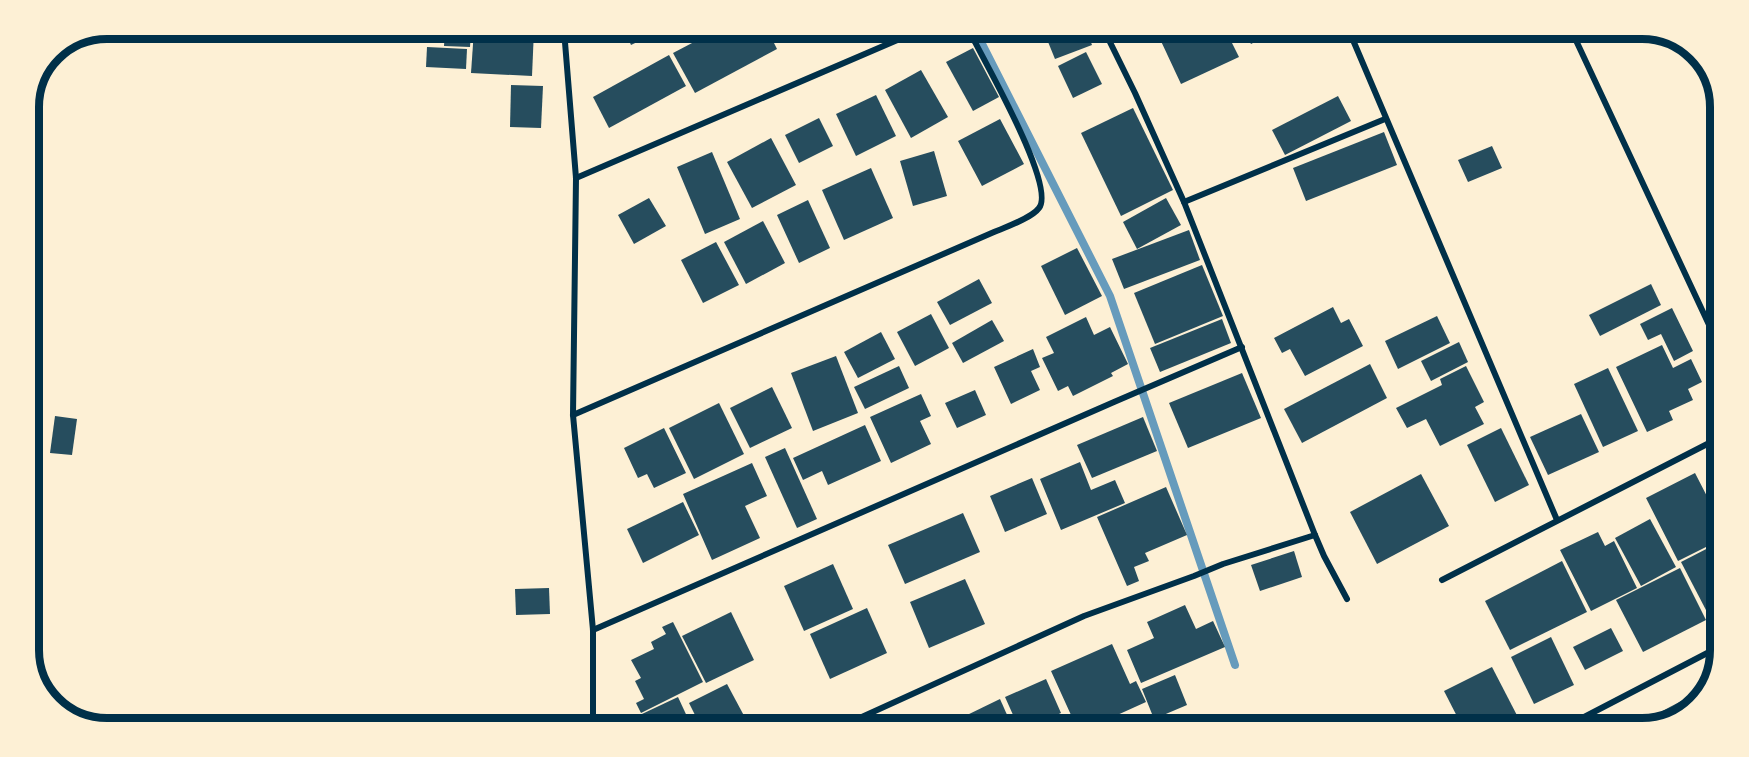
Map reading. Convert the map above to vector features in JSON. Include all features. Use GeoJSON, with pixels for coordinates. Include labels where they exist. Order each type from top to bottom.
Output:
{"type":"FeatureCollection","features":[{"type":"Feature","properties":{"kind":"street"},"geometry":{"type":"LineString","coordinates":[[565,39],[576,178],[573,415],[593,630],[593,718]]}},
{"type":"Feature","properties":{"kind":"street"},"geometry":{"type":"LineString","coordinates":[[576,178],[900,39]]}},
{"type":"Feature","properties":{"kind":"street"},"geometry":{"type":"LineString","coordinates":[[573,415],[1034,213],[1041,207],[1043,198],[1041,185],[1026,143],[972,39]]}},
{"type":"Feature","properties":{"kind":"street"},"geometry":{"type":"LineString","coordinates":[[1108,39],[1184,202],[1315,535],[1347,599]]}},
{"type":"Feature","properties":{"kind":"street"},"geometry":{"type":"LineString","coordinates":[[1352,39],[1557,520]]}},
{"type":"Feature","properties":{"kind":"street"},"geometry":{"type":"LineString","coordinates":[[1576,39],[1710,327]]}},
{"type":"Feature","properties":{"kind":"street"},"geometry":{"type":"LineString","coordinates":[[1184,202],[1385,119]]}},
{"type":"Feature","properties":{"kind":"street"},"geometry":{"type":"LineString","coordinates":[[593,630],[1242,347]]}},
{"type":"Feature","properties":{"kind":"street"},"geometry":{"type":"LineString","coordinates":[[1442,580],[1710,443]]}},
{"type":"Feature","properties":{"kind":"street"},"geometry":{"type":"LineString","coordinates":[[860,718],[1084,616],[1223,564],[1315,535]]}},
{"type":"Feature","properties":{"kind":"street"},"geometry":{"type":"LineString","coordinates":[[1582,718],[1710,652]]}},
{"type":"Feature","properties":{"kind":"building"},"geometry":{"type":"Polygon","coordinates":[[[444,39],[470,39],[470,47],[444,46],[444,39]]]}},
{"type":"Feature","properties":{"kind":"building"},"geometry":{"type":"Polygon","coordinates":[[[473,39],[534,39],[532,76],[471,73],[473,39]]]}},
{"type":"Feature","properties":{"kind":"building"},"geometry":{"type":"Polygon","coordinates":[[[628,39],[643,39],[631,45],[628,39]]]}},
{"type":"Feature","properties":{"kind":"building"},"geometry":{"type":"Polygon","coordinates":[[[700,39],[772,39],[777,49],[695,93],[673,53],[700,39]]]}},
{"type":"Feature","properties":{"kind":"building"},"geometry":{"type":"Polygon","coordinates":[[[1047,39],[1090,39],[1092,45],[1055,59],[1047,39]]]}},
{"type":"Feature","properties":{"kind":"building"},"geometry":{"type":"Polygon","coordinates":[[[1160,39],[1230,39],[1239,57],[1181,84],[1160,39]]]}},
{"type":"Feature","properties":{"kind":"building"},"geometry":{"type":"Polygon","coordinates":[[[1248,39],[1261,39],[1251,44],[1248,39]]]}},
{"type":"Feature","properties":{"kind":"building"},"geometry":{"type":"Polygon","coordinates":[[[427,47],[467,49],[466,69],[426,67],[427,47]]]}},
{"type":"Feature","properties":{"kind":"building"},"geometry":{"type":"Polygon","coordinates":[[[973,48],[999,97],[973,111],[946,62],[973,48]]]}},
{"type":"Feature","properties":{"kind":"building"},"geometry":{"type":"Polygon","coordinates":[[[1086,52],[1102,84],[1073,98],[1058,66],[1086,52]]]}},
{"type":"Feature","properties":{"kind":"building"},"geometry":{"type":"Polygon","coordinates":[[[669,55],[686,86],[609,128],[593,97],[669,55]]]}},
{"type":"Feature","properties":{"kind":"building"},"geometry":{"type":"Polygon","coordinates":[[[921,70],[948,117],[911,138],[885,90],[921,70]]]}},
{"type":"Feature","properties":{"kind":"building"},"geometry":{"type":"Polygon","coordinates":[[[511,85],[543,86],[541,128],[510,127],[511,85]]]}},
{"type":"Feature","properties":{"kind":"building"},"geometry":{"type":"Polygon","coordinates":[[[876,95],[896,136],[856,156],[836,114],[876,95]]]}},
{"type":"Feature","properties":{"kind":"building"},"geometry":{"type":"Polygon","coordinates":[[[1338,96],[1351,121],[1285,155],[1272,130],[1338,96]]]}},
{"type":"Feature","properties":{"kind":"building"},"geometry":{"type":"Polygon","coordinates":[[[1133,108],[1173,190],[1121,216],[1081,133],[1133,108]]]}},
{"type":"Feature","properties":{"kind":"building"},"geometry":{"type":"Polygon","coordinates":[[[819,118],[833,146],[799,163],[785,135],[819,118]]]}},
{"type":"Feature","properties":{"kind":"building"},"geometry":{"type":"Polygon","coordinates":[[[1000,119],[1024,164],[982,186],[958,141],[1000,119]]]}},
{"type":"Feature","properties":{"kind":"building"},"geometry":{"type":"Polygon","coordinates":[[[1384,132],[1397,165],[1306,201],[1293,168],[1384,132]]]}},
{"type":"Feature","properties":{"kind":"building"},"geometry":{"type":"Polygon","coordinates":[[[771,138],[796,185],[752,208],[727,162],[771,138]]]}},
{"type":"Feature","properties":{"kind":"building"},"geometry":{"type":"Polygon","coordinates":[[[1492,146],[1502,168],[1468,182],[1458,160],[1492,146]]]}},
{"type":"Feature","properties":{"kind":"building"},"geometry":{"type":"Polygon","coordinates":[[[934,151],[947,196],[913,206],[900,161],[934,151]]]}},
{"type":"Feature","properties":{"kind":"building"},"geometry":{"type":"Polygon","coordinates":[[[712,152],[740,219],[705,234],[677,167],[712,152]]]}},
{"type":"Feature","properties":{"kind":"building"},"geometry":{"type":"Polygon","coordinates":[[[871,168],[893,218],[844,240],[822,190],[871,168]]]}},
{"type":"Feature","properties":{"kind":"building"},"geometry":{"type":"Polygon","coordinates":[[[649,198],[666,226],[634,244],[618,215],[649,198]]]}},
{"type":"Feature","properties":{"kind":"building"},"geometry":{"type":"Polygon","coordinates":[[[1166,198],[1181,225],[1137,249],[1123,222],[1166,198]]]}},
{"type":"Feature","properties":{"kind":"building"},"geometry":{"type":"Polygon","coordinates":[[[808,200],[830,248],[799,263],[777,215],[808,200]]]}},
{"type":"Feature","properties":{"kind":"building"},"geometry":{"type":"Polygon","coordinates":[[[763,221],[785,263],[746,284],[724,242],[763,221]]]}},
{"type":"Feature","properties":{"kind":"building"},"geometry":{"type":"Polygon","coordinates":[[[1189,230],[1200,260],[1124,289],[1112,259],[1189,230]]]}},
{"type":"Feature","properties":{"kind":"building"},"geometry":{"type":"Polygon","coordinates":[[[716,242],[739,285],[703,303],[681,260],[716,242]]]}},
{"type":"Feature","properties":{"kind":"building"},"geometry":{"type":"Polygon","coordinates":[[[1077,248],[1102,296],[1065,315],[1041,266],[1077,248]]]}},
{"type":"Feature","properties":{"kind":"building"},"geometry":{"type":"Polygon","coordinates":[[[1202,265],[1223,316],[1155,344],[1134,293],[1202,265]]]}},
{"type":"Feature","properties":{"kind":"building"},"geometry":{"type":"Polygon","coordinates":[[[979,279],[992,303],[950,325],[937,302],[979,279]]]}},
{"type":"Feature","properties":{"kind":"building"},"geometry":{"type":"Polygon","coordinates":[[[1651,284],[1661,305],[1600,336],[1589,315],[1651,284]]]}},
{"type":"Feature","properties":{"kind":"building"},"geometry":{"type":"Polygon","coordinates":[[[1333,307],[1341,323],[1349,319],[1363,346],[1305,376],[1290,349],[1282,353],[1274,338],[1333,307]]]}},
{"type":"Feature","properties":{"kind":"building"},"geometry":{"type":"Polygon","coordinates":[[[1672,308],[1693,351],[1674,361],[1661,334],[1648,340],[1640,324],[1672,308]]]}},
{"type":"Feature","properties":{"kind":"building"},"geometry":{"type":"Polygon","coordinates":[[[931,314],[949,348],[915,366],[897,332],[931,314]]]}},
{"type":"Feature","properties":{"kind":"building"},"geometry":{"type":"Polygon","coordinates":[[[1437,316],[1450,343],[1398,369],[1385,341],[1437,316]]]}},
{"type":"Feature","properties":{"kind":"building"},"geometry":{"type":"Polygon","coordinates":[[[1086,317],[1094,335],[1110,327],[1128,364],[1111,373],[1113,376],[1073,396],[1068,386],[1058,391],[1042,358],[1054,353],[1046,337],[1086,317]]]}},
{"type":"Feature","properties":{"kind":"building"},"geometry":{"type":"Polygon","coordinates":[[[1222,319],[1231,343],[1160,372],[1150,348],[1222,319]]]}},
{"type":"Feature","properties":{"kind":"building"},"geometry":{"type":"Polygon","coordinates":[[[992,320],[1004,341],[963,363],[952,343],[992,320]]]}},
{"type":"Feature","properties":{"kind":"building"},"geometry":{"type":"Polygon","coordinates":[[[881,332],[895,359],[858,378],[844,352],[881,332]]]}},
{"type":"Feature","properties":{"kind":"building"},"geometry":{"type":"Polygon","coordinates":[[[1459,342],[1468,362],[1431,381],[1421,361],[1459,342]]]}},
{"type":"Feature","properties":{"kind":"building"},"geometry":{"type":"Polygon","coordinates":[[[1662,345],[1673,368],[1691,359],[1702,382],[1688,389],[1693,400],[1669,411],[1673,420],[1647,432],[1616,367],[1662,345]]]}},
{"type":"Feature","properties":{"kind":"building"},"geometry":{"type":"Polygon","coordinates":[[[1033,349],[1040,367],[1031,371],[1040,390],[1011,404],[994,367],[1033,349]]]}},
{"type":"Feature","properties":{"kind":"building"},"geometry":{"type":"Polygon","coordinates":[[[836,356],[858,413],[813,431],[791,373],[836,356]]]}},
{"type":"Feature","properties":{"kind":"building"},"geometry":{"type":"Polygon","coordinates":[[[1370,364],[1387,398],[1302,443],[1284,409],[1370,364]]]}},
{"type":"Feature","properties":{"kind":"building"},"geometry":{"type":"Polygon","coordinates":[[[899,366],[909,388],[865,409],[854,387],[899,366]]]}},
{"type":"Feature","properties":{"kind":"building"},"geometry":{"type":"Polygon","coordinates":[[[1466,366],[1484,402],[1475,407],[1484,424],[1440,446],[1426,419],[1407,428],[1396,408],[1442,385],[1440,379],[1466,366]]]}},
{"type":"Feature","properties":{"kind":"building"},"geometry":{"type":"Polygon","coordinates":[[[1608,368],[1638,431],[1603,447],[1574,384],[1608,368]]]}},
{"type":"Feature","properties":{"kind":"building"},"geometry":{"type":"Polygon","coordinates":[[[1242,373],[1261,418],[1188,448],[1169,403],[1242,373]]]}},
{"type":"Feature","properties":{"kind":"building"},"geometry":{"type":"Polygon","coordinates":[[[772,387],[792,428],[750,448],[730,408],[772,387]]]}},
{"type":"Feature","properties":{"kind":"building"},"geometry":{"type":"Polygon","coordinates":[[[975,390],[986,415],[957,428],[945,403],[975,390]]]}},
{"type":"Feature","properties":{"kind":"building"},"geometry":{"type":"Polygon","coordinates":[[[921,394],[931,416],[920,421],[931,444],[891,463],[870,417],[921,394]]]}},
{"type":"Feature","properties":{"kind":"building"},"geometry":{"type":"Polygon","coordinates":[[[719,403],[744,454],[694,479],[669,428],[719,403]]]}},
{"type":"Feature","properties":{"kind":"building"},"geometry":{"type":"Polygon","coordinates":[[[1581,414],[1599,452],[1548,475],[1530,437],[1581,414]]]}},
{"type":"Feature","properties":{"kind":"building"},"geometry":{"type":"Polygon","coordinates":[[[55,416],[77,419],[72,455],[50,453],[55,416]]]}},
{"type":"Feature","properties":{"kind":"building"},"geometry":{"type":"Polygon","coordinates":[[[1143,417],[1157,451],[1092,478],[1077,445],[1143,417]]]}},
{"type":"Feature","properties":{"kind":"building"},"geometry":{"type":"Polygon","coordinates":[[[865,425],[881,461],[828,485],[822,471],[803,480],[793,458],[865,425]]]}},
{"type":"Feature","properties":{"kind":"building"},"geometry":{"type":"Polygon","coordinates":[[[664,428],[686,473],[654,488],[647,474],[638,478],[624,448],[664,428]]]}},
{"type":"Feature","properties":{"kind":"building"},"geometry":{"type":"Polygon","coordinates":[[[1501,428],[1529,485],[1495,502],[1467,445],[1501,428]]]}},
{"type":"Feature","properties":{"kind":"building"},"geometry":{"type":"Polygon","coordinates":[[[785,448],[817,519],[797,528],[765,457],[785,448]]]}},
{"type":"Feature","properties":{"kind":"building"},"geometry":{"type":"Polygon","coordinates":[[[1080,462],[1091,490],[1115,480],[1125,503],[1061,530],[1040,479],[1080,462]]]}},
{"type":"Feature","properties":{"kind":"building"},"geometry":{"type":"Polygon","coordinates":[[[752,463],[767,496],[745,506],[760,538],[712,560],[683,494],[752,463]]]}},
{"type":"Feature","properties":{"kind":"building"},"geometry":{"type":"Polygon","coordinates":[[[1695,473],[1710,502],[1710,545],[1678,561],[1646,498],[1695,473]]]}},
{"type":"Feature","properties":{"kind":"building"},"geometry":{"type":"Polygon","coordinates":[[[1421,474],[1449,526],[1377,564],[1350,512],[1421,474]]]}},
{"type":"Feature","properties":{"kind":"building"},"geometry":{"type":"Polygon","coordinates":[[[1032,478],[1047,514],[1005,532],[990,496],[1032,478]]]}},
{"type":"Feature","properties":{"kind":"building"},"geometry":{"type":"Polygon","coordinates":[[[1166,487],[1187,535],[1145,553],[1149,561],[1134,567],[1139,581],[1127,586],[1097,517],[1166,487]]]}},
{"type":"Feature","properties":{"kind":"building"},"geometry":{"type":"Polygon","coordinates":[[[683,502],[699,535],[643,563],[627,529],[683,502]]]}},
{"type":"Feature","properties":{"kind":"building"},"geometry":{"type":"Polygon","coordinates":[[[963,513],[980,552],[905,584],[888,545],[963,513]]]}},
{"type":"Feature","properties":{"kind":"building"},"geometry":{"type":"Polygon","coordinates":[[[1650,519],[1676,567],[1641,586],[1615,538],[1650,519]]]}},
{"type":"Feature","properties":{"kind":"building"},"geometry":{"type":"Polygon","coordinates":[[[1598,532],[1605,546],[1614,541],[1637,588],[1591,611],[1560,550],[1598,532]]]}},
{"type":"Feature","properties":{"kind":"building"},"geometry":{"type":"Polygon","coordinates":[[[1710,547],[1710,610],[1707,612],[1681,562],[1710,547]]]}},
{"type":"Feature","properties":{"kind":"building"},"geometry":{"type":"Polygon","coordinates":[[[1294,551],[1302,577],[1260,591],[1251,565],[1294,551]]]}},
{"type":"Feature","properties":{"kind":"building"},"geometry":{"type":"Polygon","coordinates":[[[1562,561],[1587,612],[1510,650],[1485,601],[1562,561]]]}},
{"type":"Feature","properties":{"kind":"building"},"geometry":{"type":"Polygon","coordinates":[[[833,564],[853,609],[804,631],[784,586],[833,564]]]}},
{"type":"Feature","properties":{"kind":"building"},"geometry":{"type":"Polygon","coordinates":[[[1680,568],[1706,620],[1643,652],[1616,600],[1680,568]]]}},
{"type":"Feature","properties":{"kind":"building"},"geometry":{"type":"Polygon","coordinates":[[[965,579],[985,624],[929,648],[910,602],[965,579]]]}},
{"type":"Feature","properties":{"kind":"building"},"geometry":{"type":"Polygon","coordinates":[[[549,588],[550,614],[516,615],[515,589],[549,588]]]}},
{"type":"Feature","properties":{"kind":"building"},"geometry":{"type":"Polygon","coordinates":[[[1185,605],[1196,629],[1213,621],[1225,647],[1141,683],[1127,650],[1154,638],[1147,622],[1185,605]]]}},
{"type":"Feature","properties":{"kind":"building"},"geometry":{"type":"Polygon","coordinates":[[[867,608],[887,653],[830,679],[810,634],[867,608]]]}},
{"type":"Feature","properties":{"kind":"building"},"geometry":{"type":"Polygon","coordinates":[[[731,612],[754,660],[706,683],[682,636],[731,612]]]}},
{"type":"Feature","properties":{"kind":"building"},"geometry":{"type":"Polygon","coordinates":[[[673,622],[703,682],[641,713],[636,703],[644,699],[635,681],[641,678],[631,660],[654,649],[651,642],[666,634],[662,627],[673,622]]]}},
{"type":"Feature","properties":{"kind":"building"},"geometry":{"type":"Polygon","coordinates":[[[1611,628],[1623,651],[1585,670],[1573,647],[1611,628]]]}},
{"type":"Feature","properties":{"kind":"building"},"geometry":{"type":"Polygon","coordinates":[[[1551,637],[1574,685],[1534,704],[1511,657],[1551,637]]]}},
{"type":"Feature","properties":{"kind":"building"},"geometry":{"type":"Polygon","coordinates":[[[1112,644],[1130,684],[1136,681],[1146,702],[1111,718],[1072,718],[1051,671],[1112,644]]]}},
{"type":"Feature","properties":{"kind":"building"},"geometry":{"type":"Polygon","coordinates":[[[1492,667],[1518,718],[1458,718],[1444,691],[1492,667]]]}},
{"type":"Feature","properties":{"kind":"building"},"geometry":{"type":"Polygon","coordinates":[[[1175,675],[1187,705],[1154,718],[1142,689],[1175,675]]]}},
{"type":"Feature","properties":{"kind":"building"},"geometry":{"type":"Polygon","coordinates":[[[1046,679],[1061,713],[1050,718],[1014,718],[1005,697],[1046,679]]]}},
{"type":"Feature","properties":{"kind":"building"},"geometry":{"type":"Polygon","coordinates":[[[727,684],[745,718],[696,718],[689,703],[727,684]]]}},
{"type":"Feature","properties":{"kind":"building"},"geometry":{"type":"Polygon","coordinates":[[[678,697],[688,718],[633,718],[678,697]]]}},
{"type":"Feature","properties":{"kind":"building"},"geometry":{"type":"Polygon","coordinates":[[[1000,699],[1008,718],[966,718],[965,716],[1000,699]]]}},
{"type":"Feature","properties":{"kind":"building"},"geometry":{"type":"Polygon","coordinates":[[[1685,699],[1686,701],[1672,711],[1651,717],[1685,699]]]}},
{"type":"Feature","properties":{"kind":"waterway"},"geometry":{"type":"LineString","coordinates":[[980,39],[1110,296],[1235,665]]}}]}
